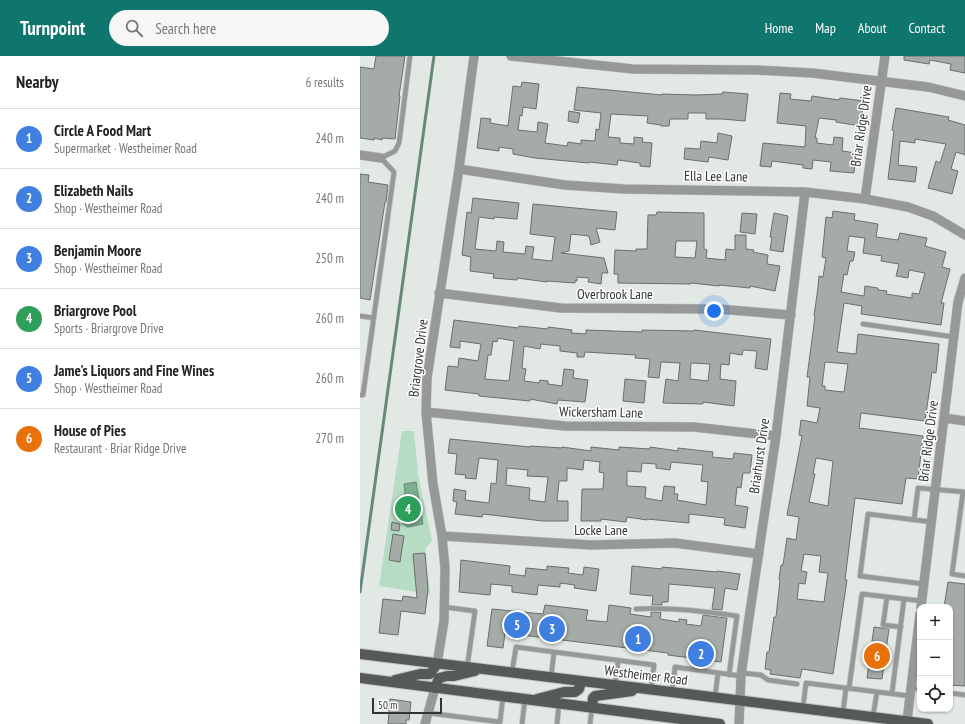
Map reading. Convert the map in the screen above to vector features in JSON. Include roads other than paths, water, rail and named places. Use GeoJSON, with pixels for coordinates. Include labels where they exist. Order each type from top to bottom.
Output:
{"type":"FeatureCollection","features":[{"type":"Feature","properties":{"kind":"main road","name":"Westheimer Road"},"geometry":{"type":"LineString","coordinates":[[360,654],[581,682],[843,712],[873,716],[906,723],[928,724]]}},
{"type":"Feature","properties":{"kind":"main road"},"geometry":{"type":"LineString","coordinates":[[389,682],[420,674],[430,674],[437,664]]}},
{"type":"Feature","properties":{"kind":"main road"},"geometry":{"type":"LineString","coordinates":[[435,688],[439,678],[442,676],[454,676],[483,670]]}},
{"type":"Feature","properties":{"kind":"main road"},"geometry":{"type":"LineString","coordinates":[[360,678],[720,724]]}},
{"type":"Feature","properties":{"kind":"main road"},"geometry":{"type":"LineString","coordinates":[[528,700],[564,692],[575,692],[579,689],[581,682]]}},
{"type":"Feature","properties":{"kind":"main road"},"geometry":{"type":"LineString","coordinates":[[592,707],[593,698],[595,696],[648,689]]}},
{"type":"Feature","properties":{"kind":"street","name":"Briargrove Drive"},"geometry":{"type":"LineString","coordinates":[[437,664],[444,607],[445,568],[442,536],[433,484],[426,412],[427,378],[459,169],[474,56]]}},
{"type":"Feature","properties":{"kind":"street"},"geometry":{"type":"LineString","coordinates":[[511,56],[633,69],[756,70],[812,73],[928,87],[965,96]]}},
{"type":"Feature","properties":{"kind":"street","name":"Briar Ridge Drive"},"geometry":{"type":"LineString","coordinates":[[865,199],[885,56]]}},
{"type":"Feature","properties":{"kind":"street"},"geometry":{"type":"LineString","coordinates":[[360,155],[381,158]]}},
{"type":"Feature","properties":{"kind":"street","name":"Ella Lee Lane"},"geometry":{"type":"LineString","coordinates":[[459,169],[566,185],[624,189],[805,192],[865,199],[908,207],[933,216],[965,235]]}},
{"type":"Feature","properties":{"kind":"street","name":"Briarhurst Drive"},"geometry":{"type":"LineString","coordinates":[[738,724],[745,648],[776,436],[805,192]]}},
{"type":"Feature","properties":{"kind":"street","name":"Briar Ridge Drive"},"geometry":{"type":"LineString","coordinates":[[921,604],[945,418],[958,302],[965,278]]}},
{"type":"Feature","properties":{"kind":"street","name":"Overbrook Lane"},"geometry":{"type":"LineString","coordinates":[[440,293],[561,308],[718,309],[791,315]]}},
{"type":"Feature","properties":{"kind":"street","name":"Wickersham Lane"},"geometry":{"type":"LineString","coordinates":[[426,412],[566,426],[694,427],[776,436]]}},
{"type":"Feature","properties":{"kind":"street"},"geometry":{"type":"LineString","coordinates":[[945,418],[965,421]]}},
{"type":"Feature","properties":{"kind":"street","name":"Locke Lane"},"geometry":{"type":"LineString","coordinates":[[442,536],[591,545],[675,543],[759,554]]}},
{"type":"Feature","properties":{"kind":"street"},"geometry":{"type":"LineString","coordinates":[[906,723],[914,691],[918,640]]}},
{"type":"Feature","properties":{"kind":"street"},"geometry":{"type":"LineString","coordinates":[[425,724],[435,688]]}},
{"type":"Feature","properties":{"kind":"lane"},"geometry":{"type":"LineString","coordinates":[[360,395],[363,395],[394,172],[381,158],[395,151],[399,143],[410,56]]}},
{"type":"Feature","properties":{"kind":"lane"},"geometry":{"type":"LineString","coordinates":[[360,316],[374,318]]}},
{"type":"Feature","properties":{"kind":"lane"},"geometry":{"type":"LineString","coordinates":[[862,324],[954,337]]}},
{"type":"Feature","properties":{"kind":"lane"},"geometry":{"type":"LineString","coordinates":[[914,520],[918,488],[964,492],[952,574],[965,576]]}},
{"type":"Feature","properties":{"kind":"lane"},"geometry":{"type":"LineString","coordinates":[[924,584],[860,576],[868,514],[932,522]]}},
{"type":"Feature","properties":{"kind":"lane"},"geometry":{"type":"LineString","coordinates":[[843,712],[862,594],[904,599],[921,604]]}},
{"type":"Feature","properties":{"kind":"lane"},"geometry":{"type":"LineString","coordinates":[[887,597],[883,625],[900,627]]}},
{"type":"Feature","properties":{"kind":"lane"},"geometry":{"type":"LineString","coordinates":[[892,693],[904,599]]}},
{"type":"Feature","properties":{"kind":"lane"},"geometry":{"type":"LineString","coordinates":[[444,607],[475,611],[467,668]]}},
{"type":"Feature","properties":{"kind":"lane"},"geometry":{"type":"LineString","coordinates":[[636,609],[658,608],[737,616],[729,675]]}},
{"type":"Feature","properties":{"kind":"lane"},"geometry":{"type":"LineString","coordinates":[[736,623],[748,625]]}},
{"type":"Feature","properties":{"kind":"lane"},"geometry":{"type":"LineString","coordinates":[[733,646],[745,648]]}},
{"type":"Feature","properties":{"kind":"lane"},"geometry":{"type":"LineString","coordinates":[[512,673],[516,647],[654,665],[648,689]]}},
{"type":"Feature","properties":{"kind":"lane"},"geometry":{"type":"LineString","coordinates":[[551,678],[554,652]]}},
{"type":"Feature","properties":{"kind":"lane"},"geometry":{"type":"LineString","coordinates":[[615,686],[618,660]]}},
{"type":"Feature","properties":{"kind":"lane"},"geometry":{"type":"LineString","coordinates":[[672,692],[675,667],[729,675],[761,675],[768,680],[797,684]]}},
{"type":"Feature","properties":{"kind":"lane"},"geometry":{"type":"LineString","coordinates":[[715,697],[718,673]]}},
{"type":"Feature","properties":{"kind":"lane"},"geometry":{"type":"LineString","coordinates":[[803,707],[806,683],[877,692],[892,693],[914,691]]}},
{"type":"Feature","properties":{"kind":"lane"},"geometry":{"type":"LineString","coordinates":[[873,716],[877,692]]}},
{"type":"Feature","properties":{"kind":"lane"},"geometry":{"type":"LineString","coordinates":[[953,693],[965,695]]}},
{"type":"Feature","properties":{"kind":"lane"},"geometry":{"type":"LineString","coordinates":[[429,712],[500,722],[503,697]]}},
{"type":"Feature","properties":{"kind":"lane"},"geometry":{"type":"LineString","coordinates":[[522,724],[528,700]]}},
{"type":"Feature","properties":{"kind":"lane"},"geometry":{"type":"LineString","coordinates":[[556,724],[559,704]]}},
{"type":"Feature","properties":{"kind":"lane"},"geometry":{"type":"LineString","coordinates":[[590,724],[592,707]]}},
{"type":"Feature","properties":{"kind":"waterway"},"geometry":{"type":"LineString","coordinates":[[360,592],[434,56]]}},
{"type":"Feature","properties":{"kind":"place","name":"Briargrove Pool"},"geometry":{"type":"Point","coordinates":[408,509]}},
{"type":"Feature","properties":{"kind":"place","name":"Jame's Liquors and Fine Wines"},"geometry":{"type":"Point","coordinates":[517,625]}},
{"type":"Feature","properties":{"kind":"place","name":"Benjamin Moore"},"geometry":{"type":"Point","coordinates":[552,629]}},
{"type":"Feature","properties":{"kind":"place","name":"Circle A Food Mart"},"geometry":{"type":"Point","coordinates":[638,639]}},
{"type":"Feature","properties":{"kind":"place","name":"Elizabeth Nails"},"geometry":{"type":"Point","coordinates":[701,654]}},
{"type":"Feature","properties":{"kind":"place","name":"House of Pies"},"geometry":{"type":"Point","coordinates":[877,656]}}]}
